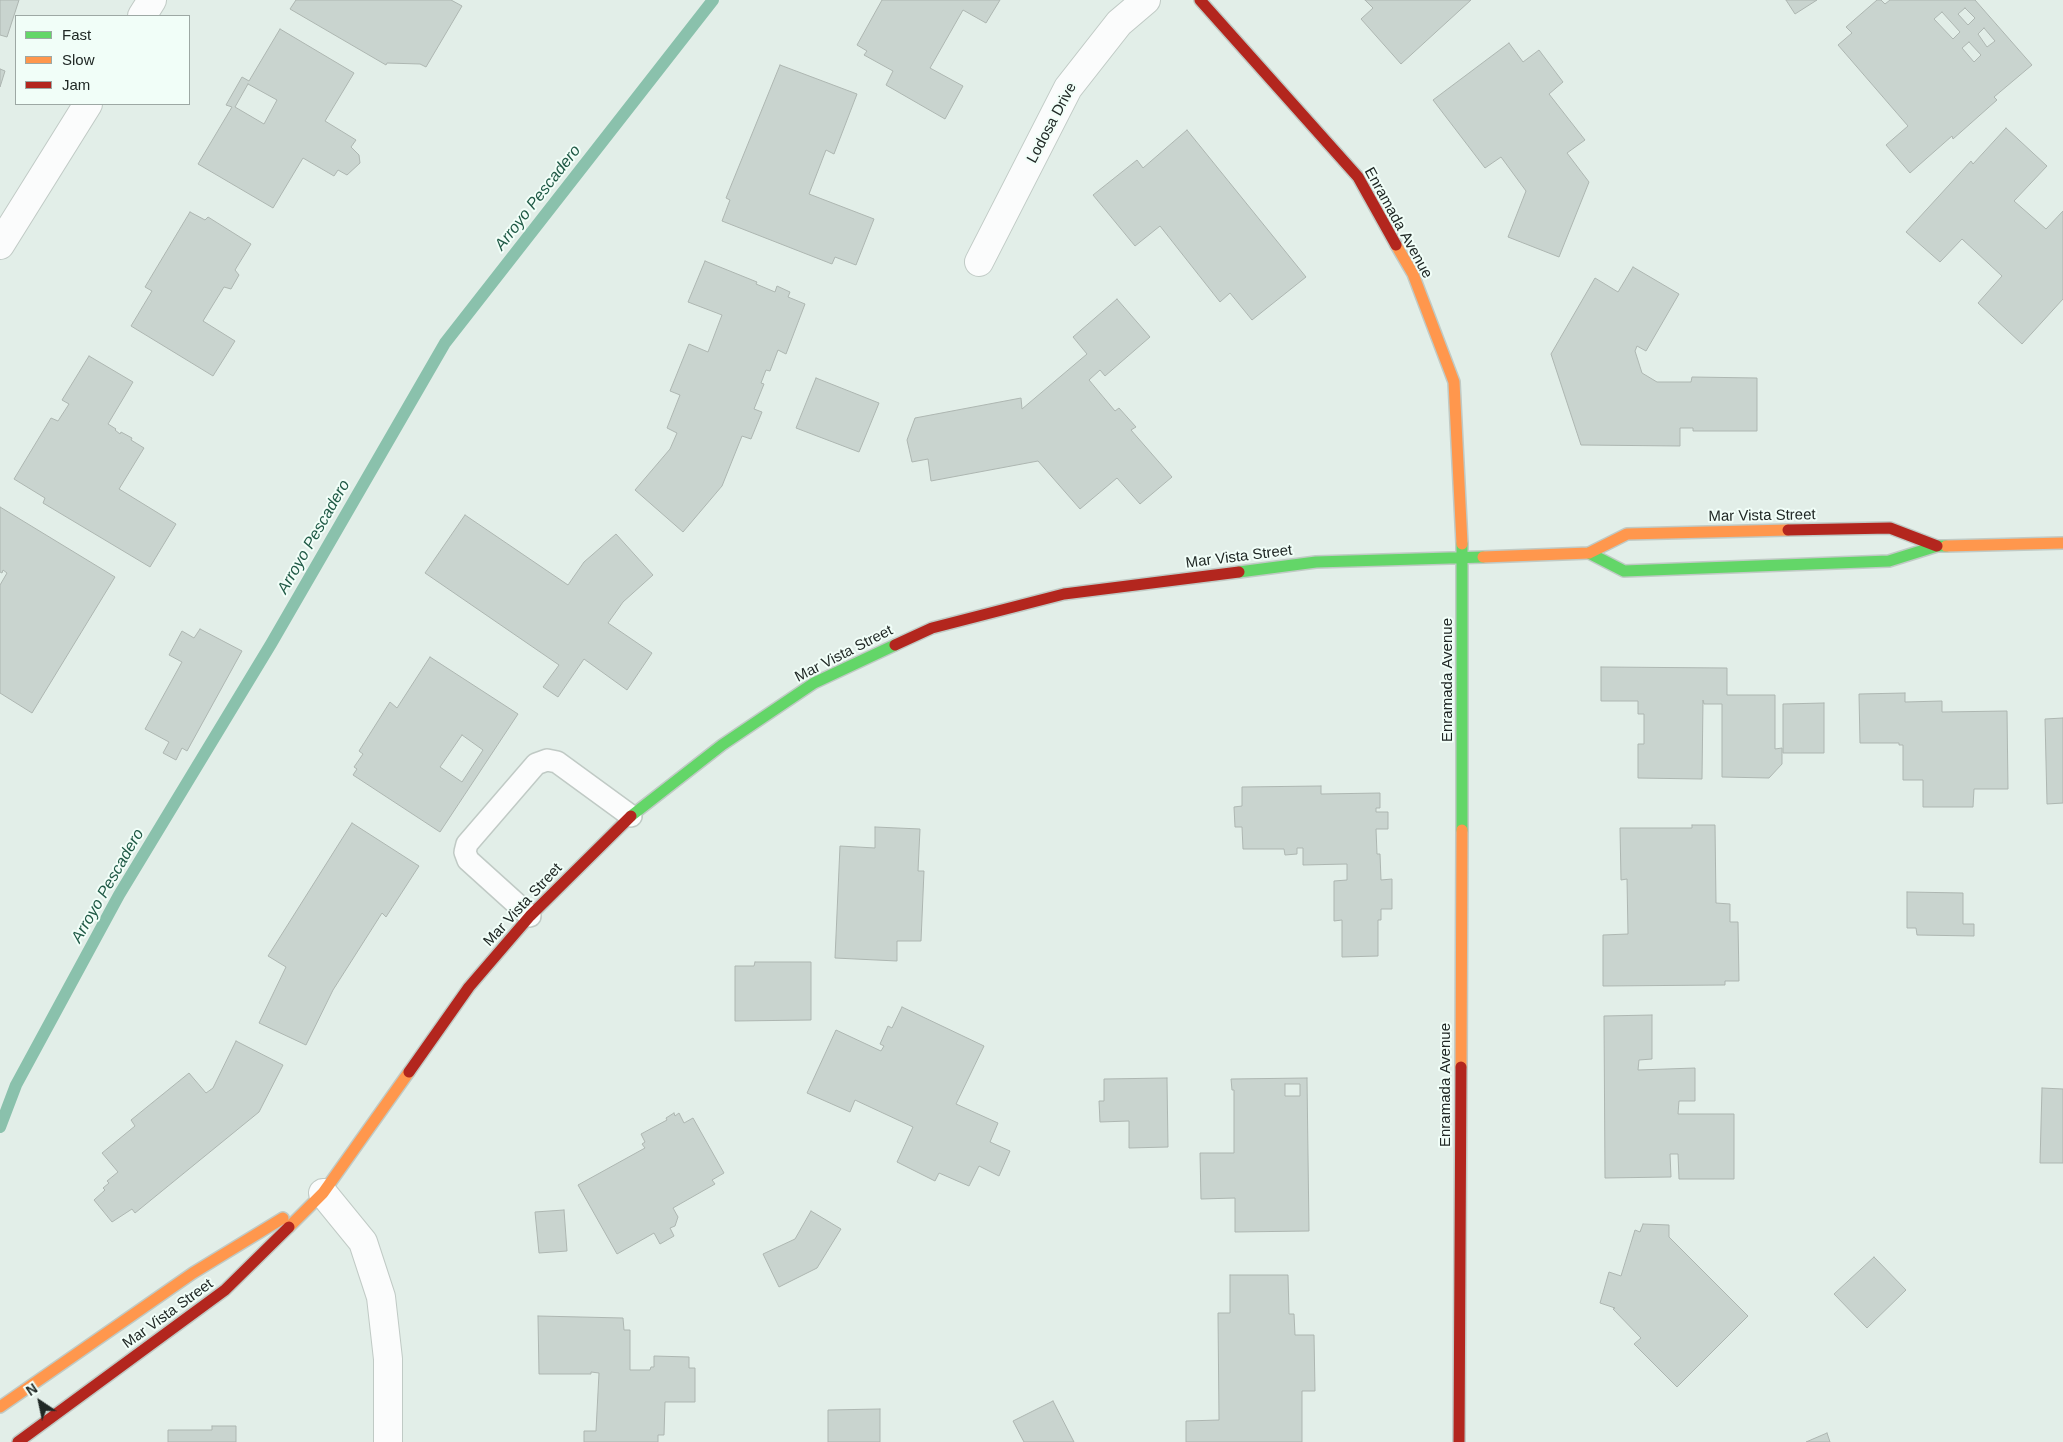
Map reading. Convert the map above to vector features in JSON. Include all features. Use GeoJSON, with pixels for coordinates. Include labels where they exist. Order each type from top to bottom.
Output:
{"type":"FeatureCollection","features":[{"type":"Feature","properties":{"kind":"street"},"geometry":{"type":"LineString","coordinates":[[143,15],[152,0]]}},
{"type":"Feature","properties":{"kind":"street","name":"Lodosa Drive"},"geometry":{"type":"LineString","coordinates":[[979,262],[1068,88],[1119,23],[1146,0]]}},
{"type":"Feature","properties":{"kind":"street","name":"Enramada Avenue"},"geometry":{"type":"LineString","coordinates":[[1200,0],[1358,177],[1412,274],[1454,382],[1464,556],[1459,1442]]}},
{"type":"Feature","properties":{"kind":"street"},"geometry":{"type":"LineString","coordinates":[[0,245],[87,105]]}},
{"type":"Feature","properties":{"kind":"street","name":"Mar Vista Street"},"geometry":{"type":"LineString","coordinates":[[1589,554],[1626,534],[1890,528],[1937,546]]}},
{"type":"Feature","properties":{"kind":"street","name":"Mar Vista Street"},"geometry":{"type":"LineString","coordinates":[[18,1442],[225,1290],[322,1193],[469,987],[530,916],[632,816],[722,745],[814,683],[932,628],[1064,594],[1316,562],[1464,556],[1589,554],[1624,571],[1889,561],[1937,546],[2063,543]]}},
{"type":"Feature","properties":{"kind":"street"},"geometry":{"type":"LineString","coordinates":[[322,1193],[363,1242],[381,1297],[388,1359],[388,1442]]}},
{"type":"Feature","properties":{"kind":"street","name":"Mar Vista Street"},"geometry":{"type":"LineString","coordinates":[[0,1407],[193,1274],[322,1193]]}},
{"type":"Feature","properties":{"kind":"lane"},"geometry":{"type":"LineString","coordinates":[[530,916],[468,860],[465,852],[467,844],[536,764],[547,760],[557,762],[632,816]]}},
{"type":"Feature","properties":{"kind":"building"},"geometry":{"type":"Polygon","coordinates":[[[0,0],[19,0],[7,37],[0,35],[0,0]]]}},
{"type":"Feature","properties":{"kind":"building"},"geometry":{"type":"Polygon","coordinates":[[[296,0],[451,0],[462,6],[426,67],[420,64],[387,63],[386,65],[290,9],[296,0]]]}},
{"type":"Feature","properties":{"kind":"building"},"geometry":{"type":"Polygon","coordinates":[[[882,0],[1000,0],[986,23],[963,10],[930,68],[963,86],[945,119],[886,85],[893,71],[864,55],[867,51],[857,45],[882,0]]]}},
{"type":"Feature","properties":{"kind":"building"},"geometry":{"type":"Polygon","coordinates":[[[1365,0],[1471,0],[1401,64],[1361,19],[1373,8],[1365,0]]]}},
{"type":"Feature","properties":{"kind":"building"},"geometry":{"type":"Polygon","coordinates":[[[1786,0],[1817,0],[1795,14],[1786,0]]]}},
{"type":"Feature","properties":{"kind":"building"},"geometry":{"type":"Polygon","coordinates":[[[1877,0],[1881,0],[1885,4],[1890,0],[1975,0],[2032,65],[1994,97],[1997,100],[1953,139],[1952,136],[1910,173],[1886,145],[1908,126],[1838,45],[1852,33],[1846,27],[1877,0]],[[1965,8],[1958,14],[1968,25],[1975,18],[1965,8]],[[1942,12],[1934,19],[1953,39],[1960,32],[1942,12]],[[1984,28],[1978,34],[1987,47],[1995,41],[1984,28]],[[1969,42],[1962,48],[1974,62],[1981,55],[1969,42]]]}},
{"type":"Feature","properties":{"kind":"building"},"geometry":{"type":"Polygon","coordinates":[[[280,29],[354,73],[325,121],[356,140],[351,147],[359,155],[360,163],[347,175],[338,170],[334,176],[303,158],[273,208],[198,164],[232,107],[226,105],[242,77],[249,81],[280,29]],[[248,84],[235,107],[264,124],[277,100],[248,84]]]}},
{"type":"Feature","properties":{"kind":"building"},"geometry":{"type":"Polygon","coordinates":[[[1509,43],[1523,62],[1539,50],[1563,82],[1549,94],[1585,140],[1567,153],[1589,182],[1559,257],[1508,237],[1526,191],[1501,157],[1485,168],[1433,100],[1509,43]]]}},
{"type":"Feature","properties":{"kind":"building"},"geometry":{"type":"Polygon","coordinates":[[[780,65],[857,94],[834,154],[826,150],[809,194],[874,219],[856,265],[835,257],[832,264],[722,221],[730,200],[726,198],[780,65]]]}},
{"type":"Feature","properties":{"kind":"building"},"geometry":{"type":"Polygon","coordinates":[[[0,69],[5,71],[0,87],[0,69]]]}},
{"type":"Feature","properties":{"kind":"building"},"geometry":{"type":"Polygon","coordinates":[[[2006,128],[2047,166],[2014,201],[2046,229],[2063,211],[2063,299],[2022,344],[1978,303],[2002,276],[1962,239],[1940,262],[1906,232],[1971,161],[1973,164],[2006,128]]]}},
{"type":"Feature","properties":{"kind":"building"},"geometry":{"type":"Polygon","coordinates":[[[1187,130],[1306,277],[1252,320],[1230,293],[1220,302],[1160,226],[1135,246],[1093,195],[1137,160],[1143,168],[1187,130]]]}},
{"type":"Feature","properties":{"kind":"building"},"geometry":{"type":"Polygon","coordinates":[[[190,212],[205,220],[208,217],[251,244],[235,270],[239,275],[231,289],[224,287],[203,321],[235,341],[213,376],[131,326],[152,291],[145,287],[190,212]]]}},
{"type":"Feature","properties":{"kind":"building"},"geometry":{"type":"Polygon","coordinates":[[[705,261],[757,282],[756,284],[775,292],[777,286],[790,292],[788,297],[805,304],[786,354],[778,350],[770,371],[766,370],[761,383],[764,384],[754,409],[762,412],[751,439],[742,436],[722,486],[683,532],[635,490],[670,449],[677,433],[667,428],[680,395],[670,391],[689,344],[708,352],[722,315],[688,302],[705,261]]]}},
{"type":"Feature","properties":{"kind":"building"},"geometry":{"type":"Polygon","coordinates":[[[1633,267],[1679,294],[1646,351],[1637,346],[1635,351],[1642,373],[1657,382],[1691,382],[1692,377],[1757,378],[1757,431],[1693,431],[1693,428],[1680,428],[1680,446],[1581,445],[1551,354],[1595,278],[1618,292],[1633,267]]]}},
{"type":"Feature","properties":{"kind":"building"},"geometry":{"type":"Polygon","coordinates":[[[1117,299],[1150,337],[1105,376],[1100,370],[1089,380],[1115,411],[1119,408],[1136,427],[1131,430],[1172,477],[1140,504],[1117,478],[1080,509],[1038,461],[931,481],[928,459],[912,462],[907,440],[915,418],[1021,398],[1022,409],[1087,354],[1073,337],[1117,299]]]}},
{"type":"Feature","properties":{"kind":"building"},"geometry":{"type":"Polygon","coordinates":[[[89,356],[133,382],[108,424],[120,434],[121,432],[132,438],[131,440],[144,448],[119,489],[176,524],[150,567],[43,503],[45,498],[14,479],[51,418],[58,421],[69,404],[62,400],[89,356]]]}},
{"type":"Feature","properties":{"kind":"building"},"geometry":{"type":"Polygon","coordinates":[[[816,378],[879,403],[859,452],[796,428],[816,378]]]}},
{"type":"Feature","properties":{"kind":"building"},"geometry":{"type":"Polygon","coordinates":[[[0,507],[115,577],[32,713],[0,693],[0,585],[7,573],[3,570],[2,573],[0,572],[0,507]]]}},
{"type":"Feature","properties":{"kind":"building"},"geometry":{"type":"Polygon","coordinates":[[[465,515],[568,585],[584,562],[616,534],[653,575],[623,602],[608,623],[652,653],[627,690],[584,659],[558,697],[543,687],[559,665],[425,573],[465,515]]]}},
{"type":"Feature","properties":{"kind":"building"},"geometry":{"type":"Polygon","coordinates":[[[200,629],[242,651],[187,751],[182,748],[176,760],[163,753],[169,742],[145,729],[182,662],[169,655],[182,631],[194,638],[200,629]]]}},
{"type":"Feature","properties":{"kind":"building"},"geometry":{"type":"Polygon","coordinates":[[[430,657],[518,714],[440,832],[353,775],[357,769],[354,767],[363,754],[359,751],[390,702],[397,708],[430,657]],[[462,735],[440,767],[462,782],[483,750],[462,735]]]}},
{"type":"Feature","properties":{"kind":"building"},"geometry":{"type":"Polygon","coordinates":[[[1601,667],[1727,668],[1727,695],[1775,695],[1775,749],[1782,748],[1782,764],[1769,778],[1722,777],[1722,704],[1704,704],[1703,700],[1702,779],[1638,778],[1638,744],[1644,744],[1644,714],[1638,714],[1638,701],[1601,701],[1601,667]]]}},
{"type":"Feature","properties":{"kind":"building"},"geometry":{"type":"Polygon","coordinates":[[[1905,693],[1905,702],[1942,701],[1942,712],[2007,711],[2008,789],[1974,789],[1973,807],[1923,807],[1923,780],[1903,780],[1903,745],[1899,745],[1899,743],[1860,743],[1859,694],[1905,693]]]}},
{"type":"Feature","properties":{"kind":"building"},"geometry":{"type":"Polygon","coordinates":[[[1824,703],[1824,753],[1783,753],[1783,704],[1824,703]]]}},
{"type":"Feature","properties":{"kind":"building"},"geometry":{"type":"Polygon","coordinates":[[[2063,718],[2063,803],[2047,804],[2045,719],[2063,718]]]}},
{"type":"Feature","properties":{"kind":"building"},"geometry":{"type":"Polygon","coordinates":[[[1321,786],[1321,794],[1380,793],[1380,808],[1376,808],[1376,812],[1388,812],[1388,829],[1376,829],[1377,854],[1380,854],[1381,880],[1392,879],[1392,909],[1381,909],[1381,920],[1378,920],[1378,956],[1342,957],[1342,920],[1334,921],[1334,881],[1347,880],[1347,864],[1303,865],[1303,848],[1297,848],[1297,854],[1285,855],[1284,849],[1243,849],[1242,827],[1235,827],[1234,807],[1242,806],[1242,787],[1321,786]]]}},
{"type":"Feature","properties":{"kind":"building"},"geometry":{"type":"Polygon","coordinates":[[[352,823],[419,866],[386,917],[382,913],[333,990],[306,1045],[259,1023],[286,967],[268,956],[352,823]]]}},
{"type":"Feature","properties":{"kind":"building"},"geometry":{"type":"Polygon","coordinates":[[[1692,825],[1715,825],[1716,903],[1730,904],[1730,922],[1738,922],[1739,981],[1725,981],[1725,985],[1603,986],[1603,935],[1628,934],[1627,879],[1621,880],[1620,828],[1692,828],[1692,825]]]}},
{"type":"Feature","properties":{"kind":"building"},"geometry":{"type":"Polygon","coordinates":[[[875,827],[920,829],[918,871],[924,871],[921,941],[897,941],[897,961],[835,958],[840,846],[875,848],[875,827]]]}},
{"type":"Feature","properties":{"kind":"building"},"geometry":{"type":"Polygon","coordinates":[[[1907,892],[1963,893],[1963,924],[1974,924],[1974,936],[1917,935],[1916,928],[1907,928],[1907,892]]]}},
{"type":"Feature","properties":{"kind":"building"},"geometry":{"type":"Polygon","coordinates":[[[755,962],[811,962],[811,1020],[735,1021],[735,966],[754,966],[755,962]]]}},
{"type":"Feature","properties":{"kind":"building"},"geometry":{"type":"Polygon","coordinates":[[[902,1007],[984,1046],[956,1104],[998,1123],[990,1142],[1010,1151],[999,1176],[979,1166],[969,1186],[939,1173],[935,1181],[897,1162],[913,1127],[855,1100],[850,1112],[807,1093],[836,1030],[881,1051],[884,1046],[880,1044],[888,1026],[892,1028],[902,1007]]]}},
{"type":"Feature","properties":{"kind":"building"},"geometry":{"type":"Polygon","coordinates":[[[1652,1015],[1652,1059],[1639,1060],[1638,1070],[1695,1068],[1695,1101],[1679,1101],[1678,1114],[1734,1114],[1734,1179],[1679,1179],[1678,1154],[1670,1154],[1671,1177],[1605,1178],[1604,1016],[1652,1015]]]}},
{"type":"Feature","properties":{"kind":"building"},"geometry":{"type":"Polygon","coordinates":[[[236,1041],[283,1065],[259,1112],[135,1213],[132,1209],[112,1222],[94,1200],[105,1190],[103,1188],[109,1183],[107,1181],[118,1172],[102,1153],[135,1126],[131,1120],[189,1073],[206,1093],[213,1088],[236,1041]]]}},
{"type":"Feature","properties":{"kind":"building"},"geometry":{"type":"Polygon","coordinates":[[[1167,1078],[1168,1147],[1129,1148],[1129,1121],[1100,1122],[1099,1101],[1104,1101],[1104,1079],[1167,1078]]]}},
{"type":"Feature","properties":{"kind":"building"},"geometry":{"type":"Polygon","coordinates":[[[1307,1078],[1309,1231],[1235,1232],[1235,1198],[1201,1199],[1200,1153],[1234,1153],[1234,1090],[1232,1090],[1231,1079],[1307,1078]],[[1285,1084],[1285,1096],[1300,1096],[1300,1084],[1285,1084]]]}},
{"type":"Feature","properties":{"kind":"building"},"geometry":{"type":"Polygon","coordinates":[[[2042,1088],[2063,1089],[2063,1163],[2040,1163],[2042,1088]]]}},
{"type":"Feature","properties":{"kind":"building"},"geometry":{"type":"Polygon","coordinates":[[[674,1113],[675,1116],[679,1113],[684,1123],[693,1118],[724,1173],[712,1180],[715,1184],[673,1208],[678,1217],[675,1226],[670,1228],[674,1236],[660,1244],[654,1233],[617,1254],[578,1185],[645,1148],[642,1144],[645,1142],[641,1134],[667,1120],[666,1118],[674,1113]]]}},
{"type":"Feature","properties":{"kind":"building"},"geometry":{"type":"Polygon","coordinates":[[[564,1210],[567,1251],[539,1253],[535,1212],[564,1210]]]}},
{"type":"Feature","properties":{"kind":"building"},"geometry":{"type":"Polygon","coordinates":[[[811,1211],[841,1229],[817,1268],[779,1287],[763,1254],[795,1239],[811,1211]]]}},
{"type":"Feature","properties":{"kind":"building"},"geometry":{"type":"Polygon","coordinates":[[[1643,1224],[1669,1225],[1669,1237],[1748,1316],[1677,1387],[1634,1344],[1641,1338],[1613,1309],[1615,1308],[1600,1303],[1609,1272],[1621,1276],[1635,1230],[1640,1232],[1643,1224]]]}},
{"type":"Feature","properties":{"kind":"building"},"geometry":{"type":"Polygon","coordinates":[[[1874,1257],[1906,1290],[1867,1328],[1834,1294],[1874,1257]]]}},
{"type":"Feature","properties":{"kind":"building"},"geometry":{"type":"Polygon","coordinates":[[[1230,1275],[1288,1275],[1289,1314],[1294,1314],[1295,1335],[1314,1335],[1315,1391],[1302,1391],[1302,1442],[1186,1442],[1186,1421],[1219,1420],[1218,1313],[1230,1313],[1230,1275]]]}},
{"type":"Feature","properties":{"kind":"building"},"geometry":{"type":"Polygon","coordinates":[[[538,1316],[623,1318],[624,1330],[630,1330],[630,1370],[650,1370],[651,1367],[654,1367],[654,1356],[689,1357],[689,1368],[695,1368],[695,1402],[665,1402],[664,1435],[658,1435],[658,1442],[584,1442],[584,1431],[596,1431],[599,1373],[539,1374],[538,1316]]]}},
{"type":"Feature","properties":{"kind":"building"},"geometry":{"type":"Polygon","coordinates":[[[1053,1401],[1074,1442],[1024,1442],[1013,1421],[1053,1401]]]}},
{"type":"Feature","properties":{"kind":"building"},"geometry":{"type":"Polygon","coordinates":[[[880,1409],[880,1442],[828,1442],[828,1410],[880,1409]]]}},
{"type":"Feature","properties":{"kind":"building"},"geometry":{"type":"Polygon","coordinates":[[[212,1426],[236,1426],[236,1442],[168,1442],[168,1430],[212,1430],[212,1426]]]}},
{"type":"Feature","properties":{"kind":"building"},"geometry":{"type":"Polygon","coordinates":[[[1827,1433],[1830,1442],[1806,1442],[1827,1433]]]}},
{"type":"Feature","properties":{"kind":"waterway","name":"Arroyo Pescadero"},"geometry":{"type":"LineString","coordinates":[[0,1127],[16,1085],[119,895],[271,644],[445,343],[713,0]]}},
{"type":"Feature","properties":{"kind":"traffic: fast"},"geometry":{"type":"LineString","coordinates":[[1462,544],[1462,830]]}},
{"type":"Feature","properties":{"kind":"traffic: fast"},"geometry":{"type":"LineString","coordinates":[[1589,553],[1624,571],[1889,561],[1937,546],[1946,546]]}},
{"type":"Feature","properties":{"kind":"traffic: fast"},"geometry":{"type":"LineString","coordinates":[[1239,572],[1316,562],[1483,557]]}},
{"type":"Feature","properties":{"kind":"traffic: fast"},"geometry":{"type":"LineString","coordinates":[[631,816],[722,745],[814,683],[895,645]]}},
{"type":"Feature","properties":{"kind":"traffic: slow"},"geometry":{"type":"LineString","coordinates":[[1396,245],[1413,274],[1454,382],[1462,544]]}},
{"type":"Feature","properties":{"kind":"traffic: slow"},"geometry":{"type":"LineString","coordinates":[[1483,557],[1589,553],[1627,534],[1788,530]]}},
{"type":"Feature","properties":{"kind":"traffic: slow"},"geometry":{"type":"LineString","coordinates":[[1946,546],[2063,543]]}},
{"type":"Feature","properties":{"kind":"traffic: slow"},"geometry":{"type":"LineString","coordinates":[[1461,1067],[1462,830]]}},
{"type":"Feature","properties":{"kind":"traffic: slow"},"geometry":{"type":"LineString","coordinates":[[289,1227],[323,1193],[409,1072]]}},
{"type":"Feature","properties":{"kind":"traffic: slow"},"geometry":{"type":"LineString","coordinates":[[0,1407],[193,1273],[283,1218]]}},
{"type":"Feature","properties":{"kind":"traffic: jam"},"geometry":{"type":"LineString","coordinates":[[1200,0],[1358,177],[1396,245]]}},
{"type":"Feature","properties":{"kind":"traffic: jam"},"geometry":{"type":"LineString","coordinates":[[1788,530],[1890,528],[1937,546]]}},
{"type":"Feature","properties":{"kind":"traffic: jam"},"geometry":{"type":"LineString","coordinates":[[895,645],[932,628],[1064,594],[1239,572]]}},
{"type":"Feature","properties":{"kind":"traffic: jam"},"geometry":{"type":"LineString","coordinates":[[409,1072],[469,987],[530,916],[631,816]]}},
{"type":"Feature","properties":{"kind":"traffic: jam"},"geometry":{"type":"LineString","coordinates":[[1459,1442],[1461,1067]]}},
{"type":"Feature","properties":{"kind":"traffic: jam"},"geometry":{"type":"LineString","coordinates":[[18,1442],[225,1290],[289,1227]]}}]}
